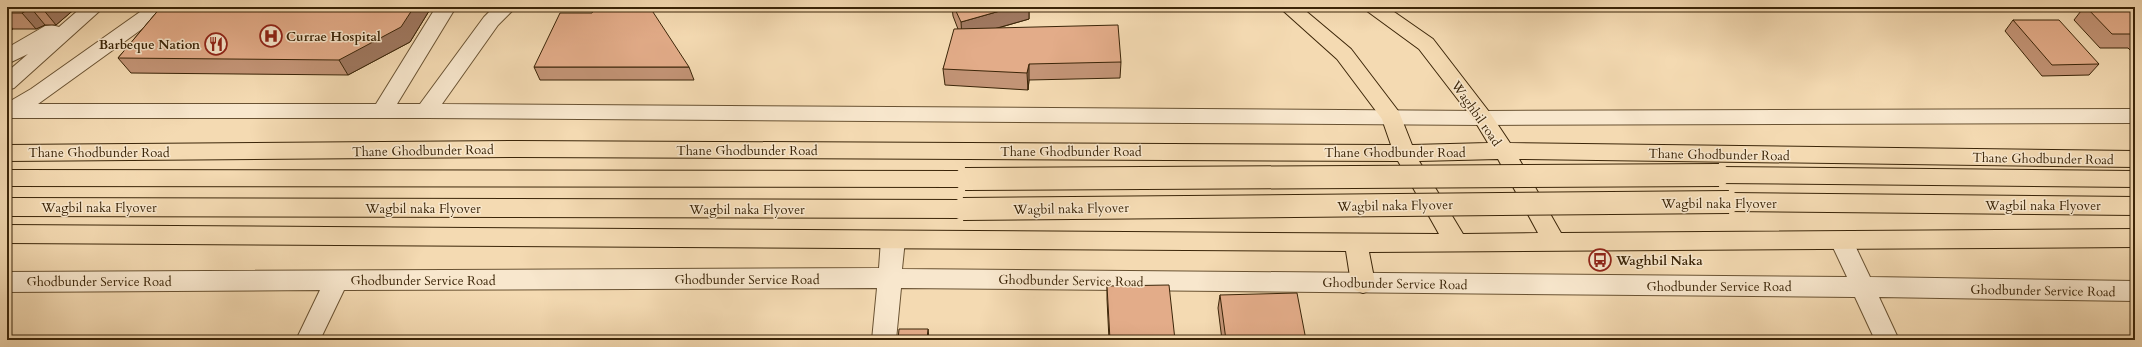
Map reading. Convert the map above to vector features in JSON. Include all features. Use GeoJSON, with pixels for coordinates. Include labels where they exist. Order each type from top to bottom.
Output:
{"type":"FeatureCollection","features":[{"type":"Feature","properties":{"kind":"main road"},"geometry":{"type":"LineString","coordinates":[[1289,7],[1344,54],[1392,117],[1404,153],[1456,243]]}},
{"type":"Feature","properties":{"kind":"main road","name":"Waghbil road"},"geometry":{"type":"LineString","coordinates":[[1374,7],[1426,44],[1483,118],[1504,151],[1554,242]]}},
{"type":"Feature","properties":{"kind":"main road","name":"Thane Ghodbunder Road"},"geometry":{"type":"LineString","coordinates":[[7,153],[518,149],[1404,153],[1504,151],[2135,159]]}},
{"type":"Feature","properties":{"kind":"main road","name":"Wagbil naka Flyover"},"geometry":{"type":"LineString","coordinates":[[7,178],[966,179],[1719,175],[2135,179]]}},
{"type":"Feature","properties":{"kind":"main road","name":"Wagbil naka Flyover"},"geometry":{"type":"LineString","coordinates":[[7,207],[971,209],[1729,202],[2135,206]]}},
{"type":"Feature","properties":{"kind":"main road"},"geometry":{"type":"LineString","coordinates":[[7,234],[1356,243],[2135,238]]}},
{"type":"Feature","properties":{"kind":"main road"},"geometry":{"type":"LineString","coordinates":[[1356,243],[1363,282]]}},
{"type":"Feature","properties":{"kind":"street"},"geometry":{"type":"LineString","coordinates":[[7,57],[59,27],[71,22],[86,7]]}},
{"type":"Feature","properties":{"kind":"street"},"geometry":{"type":"LineString","coordinates":[[7,83],[94,7]]}},
{"type":"Feature","properties":{"kind":"street"},"geometry":{"type":"LineString","coordinates":[[8,111],[38,94],[160,7]]}},
{"type":"Feature","properties":{"kind":"street"},"geometry":{"type":"LineString","coordinates":[[382,111],[446,7]]}},
{"type":"Feature","properties":{"kind":"street"},"geometry":{"type":"LineString","coordinates":[[426,111],[491,21],[506,7]]}},
{"type":"Feature","properties":{"kind":"street"},"geometry":{"type":"LineString","coordinates":[[8,111],[426,111],[1483,118],[2135,116]]}},
{"type":"Feature","properties":{"kind":"street"},"geometry":{"type":"LineString","coordinates":[[884,340],[891,278],[893,240]]}},
{"type":"Feature","properties":{"kind":"street"},"geometry":{"type":"LineString","coordinates":[[1842,241],[1887,340]]}},
{"type":"Feature","properties":{"kind":"street","name":"Ghodbunder Service Road"},"geometry":{"type":"LineString","coordinates":[[7,282],[891,278],[2135,291]]}},
{"type":"Feature","properties":{"kind":"street"},"geometry":{"type":"LineString","coordinates":[[308,340],[337,280]]}},
{"type":"Feature","properties":{"kind":"building"},"geometry":{"type":"Polygon","coordinates":[[[7,7],[44,7],[31,8],[22,13],[7,13],[7,7]]]}},
{"type":"Feature","properties":{"kind":"building"},"geometry":{"type":"Polygon","coordinates":[[[161,7],[414,7],[401,27],[339,60],[118,58],[161,7]]]}},
{"type":"Feature","properties":{"kind":"building"},"geometry":{"type":"Polygon","coordinates":[[[954,7],[1014,7],[961,22],[954,7]]]}},
{"type":"Feature","properties":{"kind":"building"},"geometry":{"type":"Polygon","coordinates":[[[2086,7],[2135,7],[2135,34],[2112,34],[2086,7]]]}},
{"type":"Feature","properties":{"kind":"building"},"geometry":{"type":"Polygon","coordinates":[[[594,9],[651,9],[689,67],[534,67],[560,13],[592,13],[594,9]]]}},
{"type":"Feature","properties":{"kind":"building"},"geometry":{"type":"Polygon","coordinates":[[[2013,20],[2059,20],[2099,64],[2052,65],[2013,20]]]}},
{"type":"Feature","properties":{"kind":"building"},"geometry":{"type":"Polygon","coordinates":[[[1118,25],[1121,62],[1029,64],[1027,73],[943,69],[954,29],[1118,25]]]}},
{"type":"Feature","properties":{"kind":"building"},"geometry":{"type":"Polygon","coordinates":[[[1169,285],[1175,340],[1110,340],[1107,286],[1169,285]]]}},
{"type":"Feature","properties":{"kind":"building"},"geometry":{"type":"Polygon","coordinates":[[[1297,293],[1306,340],[1226,340],[1220,295],[1297,293]]]}},
{"type":"Feature","properties":{"kind":"building"},"geometry":{"type":"Polygon","coordinates":[[[899,329],[928,329],[927,340],[898,340],[899,329]]]}},
{"type":"Feature","properties":{"kind":"building"},"geometry":{"type":"Polygon","coordinates":[[[832,338],[831,340],[722,340],[832,338]]]}},
{"type":"Feature","properties":{"kind":"place","name":"Currae Hospital"},"geometry":{"type":"Point","coordinates":[271,36]}},
{"type":"Feature","properties":{"kind":"place","name":"Barbeque Nation"},"geometry":{"type":"Point","coordinates":[216,44]}},
{"type":"Feature","properties":{"kind":"place","name":"Waghbil Naka"},"geometry":{"type":"Point","coordinates":[1600,260]}}]}
